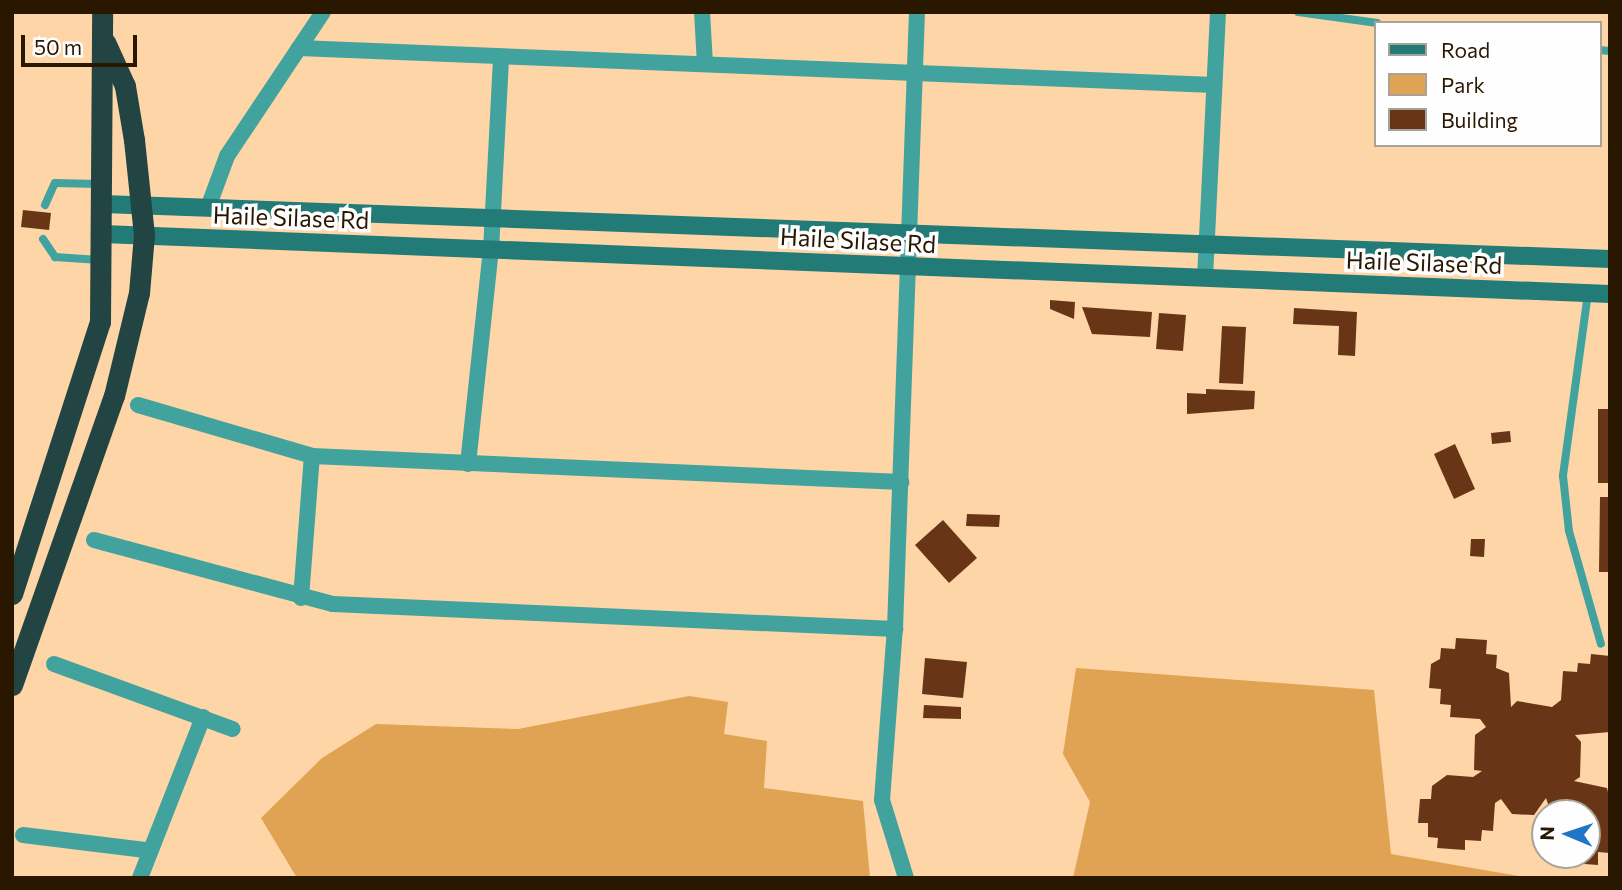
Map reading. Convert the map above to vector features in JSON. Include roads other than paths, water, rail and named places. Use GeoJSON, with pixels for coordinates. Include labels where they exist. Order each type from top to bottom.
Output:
{"type":"FeatureCollection","features":[{"type":"Feature","properties":{"kind":"highway"},"geometry":{"type":"LineString","coordinates":[[12,594],[87,370],[100,322],[104,260],[97,95],[105,42],[102,12]]}},
{"type":"Feature","properties":{"kind":"highway"},"geometry":{"type":"LineString","coordinates":[[12,685],[15,662],[131,336],[144,235],[142,204],[125,86],[105,42]]}},
{"type":"Feature","properties":{"kind":"main road","name":"Haile Silase Rd"},"geometry":{"type":"LineString","coordinates":[[102,194],[142,204],[1610,259]]}},
{"type":"Feature","properties":{"kind":"main road"},"geometry":{"type":"LineString","coordinates":[[326,243],[327,209]]}},
{"type":"Feature","properties":{"kind":"main road","name":"Haile Silase Rd"},"geometry":{"type":"LineString","coordinates":[[103,234],[905,268],[1610,293]]}},
{"type":"Feature","properties":{"kind":"street"},"geometry":{"type":"LineString","coordinates":[[209,205],[227,156],[323,12]]}},
{"type":"Feature","properties":{"kind":"street"},"geometry":{"type":"LineString","coordinates":[[702,12],[705,64]]}},
{"type":"Feature","properties":{"kind":"street"},"geometry":{"type":"LineString","coordinates":[[906,878],[882,800],[895,629],[905,268],[917,12]]}},
{"type":"Feature","properties":{"kind":"street"},"geometry":{"type":"LineString","coordinates":[[1205,278],[1218,12]]}},
{"type":"Feature","properties":{"kind":"street"},"geometry":{"type":"LineString","coordinates":[[299,48],[501,59],[705,64],[1214,85]]}},
{"type":"Feature","properties":{"kind":"street"},"geometry":{"type":"LineString","coordinates":[[468,464],[494,216],[501,59]]}},
{"type":"Feature","properties":{"kind":"street"},"geometry":{"type":"LineString","coordinates":[[138,405],[312,456],[901,482]]}},
{"type":"Feature","properties":{"kind":"street"},"geometry":{"type":"LineString","coordinates":[[301,598],[312,456]]}},
{"type":"Feature","properties":{"kind":"street"},"geometry":{"type":"LineString","coordinates":[[94,540],[301,598],[895,629]]}},
{"type":"Feature","properties":{"kind":"street"},"geometry":{"type":"LineString","coordinates":[[54,664],[233,729]]}},
{"type":"Feature","properties":{"kind":"street"},"geometry":{"type":"LineString","coordinates":[[140,878],[145,850],[178,787],[203,717]]}},
{"type":"Feature","properties":{"kind":"street"},"geometry":{"type":"LineString","coordinates":[[23,835],[145,850]]}},
{"type":"Feature","properties":{"kind":"lane"},"geometry":{"type":"LineString","coordinates":[[1298,12],[1374,23]]}},
{"type":"Feature","properties":{"kind":"lane"},"geometry":{"type":"LineString","coordinates":[[45,205],[55,183],[102,194]]}},
{"type":"Feature","properties":{"kind":"lane"},"geometry":{"type":"LineString","coordinates":[[43,239],[55,257],[104,260]]}},
{"type":"Feature","properties":{"kind":"lane"},"geometry":{"type":"LineString","coordinates":[[1588,293],[1563,476],[1569,531],[1601,644]]}}]}
